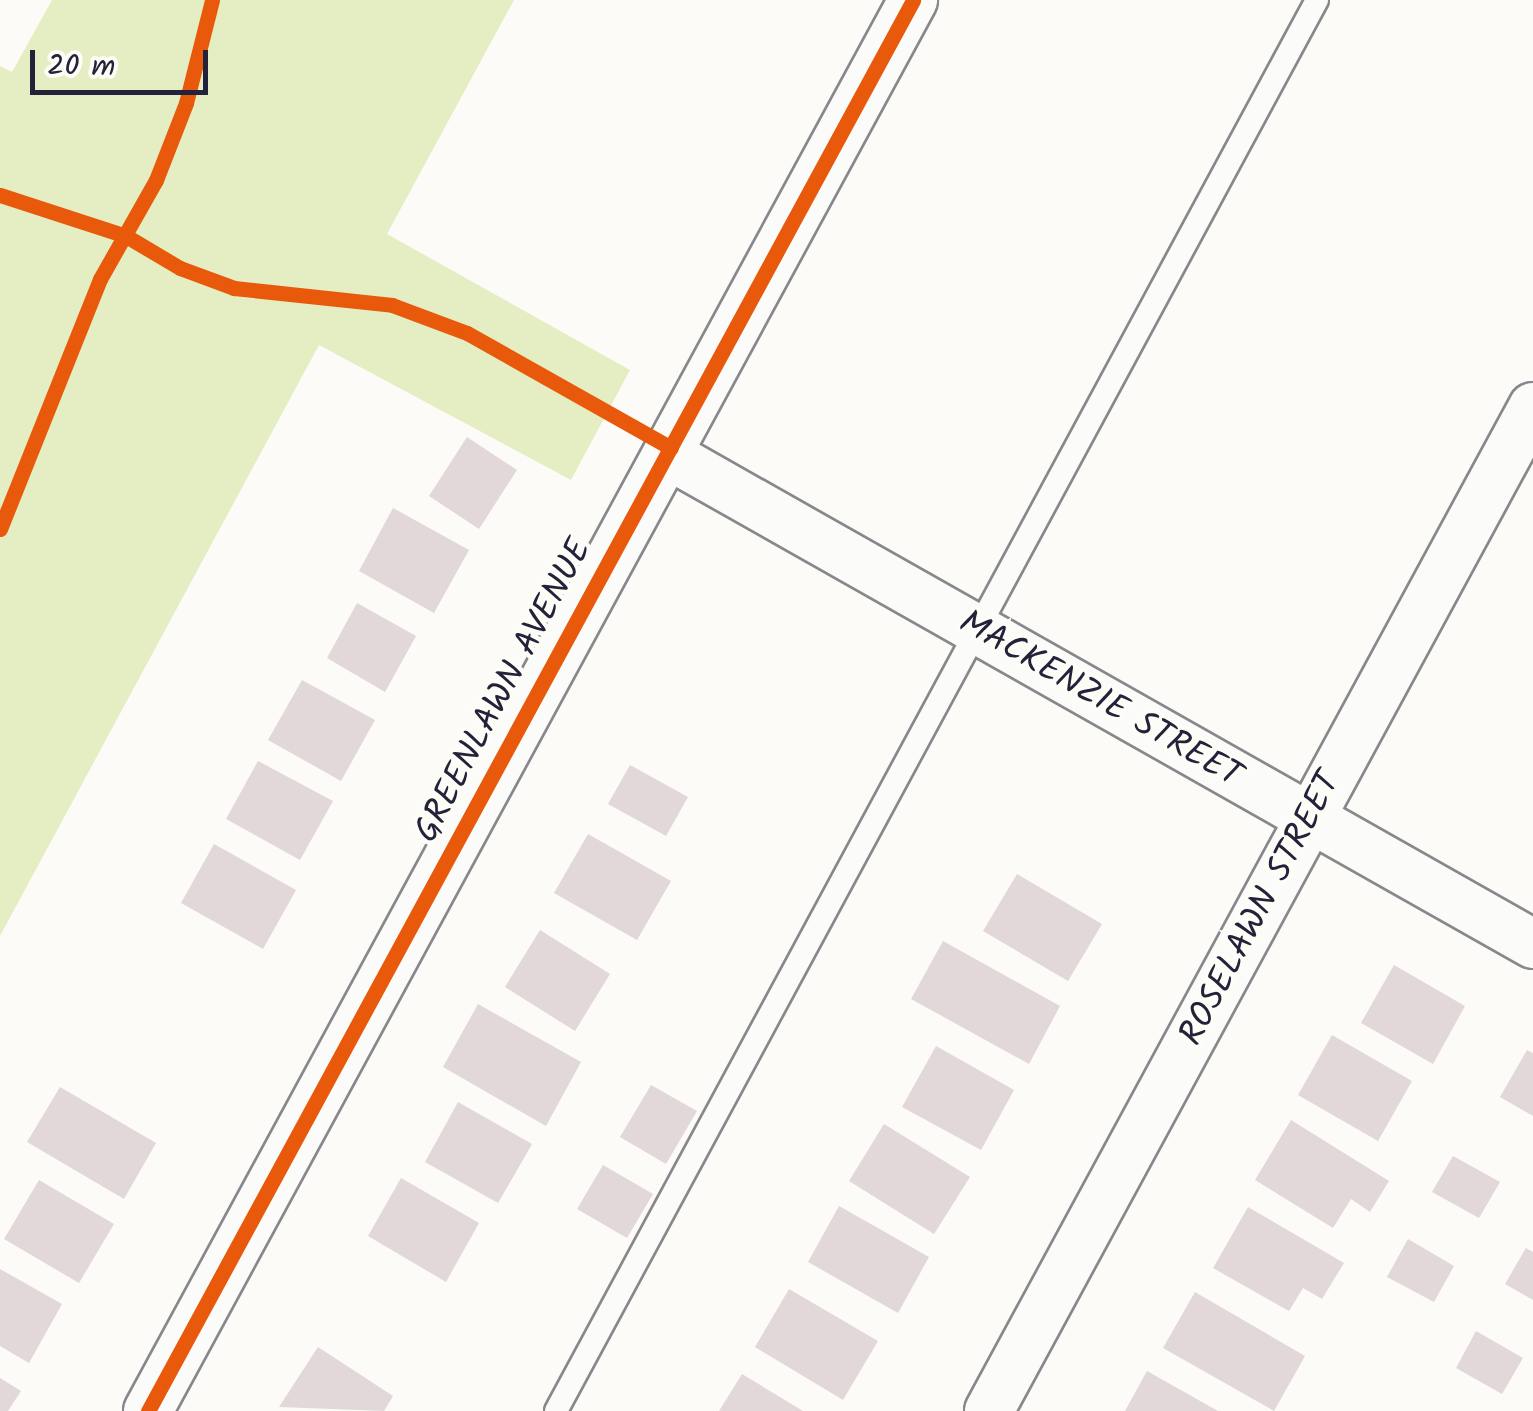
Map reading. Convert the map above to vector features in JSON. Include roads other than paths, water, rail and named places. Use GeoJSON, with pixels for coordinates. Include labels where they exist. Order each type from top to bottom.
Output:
{"type":"FeatureCollection","features":[{"type":"Feature","properties":{"kind":"street","name":"GREENLAWN AVENUE"},"geometry":{"type":"LineString","coordinates":[[148,1411],[913,0]]}},
{"type":"Feature","properties":{"kind":"street","name":"ROSELAWN STREET"},"geometry":{"type":"LineString","coordinates":[[989,1411],[1533,407]]}},
{"type":"Feature","properties":{"kind":"street","name":"MACKENZIE STREET"},"geometry":{"type":"LineString","coordinates":[[667,454],[1533,944]]}},
{"type":"Feature","properties":{"kind":"lane"},"geometry":{"type":"LineString","coordinates":[[556,1411],[1316,0]]}}]}
